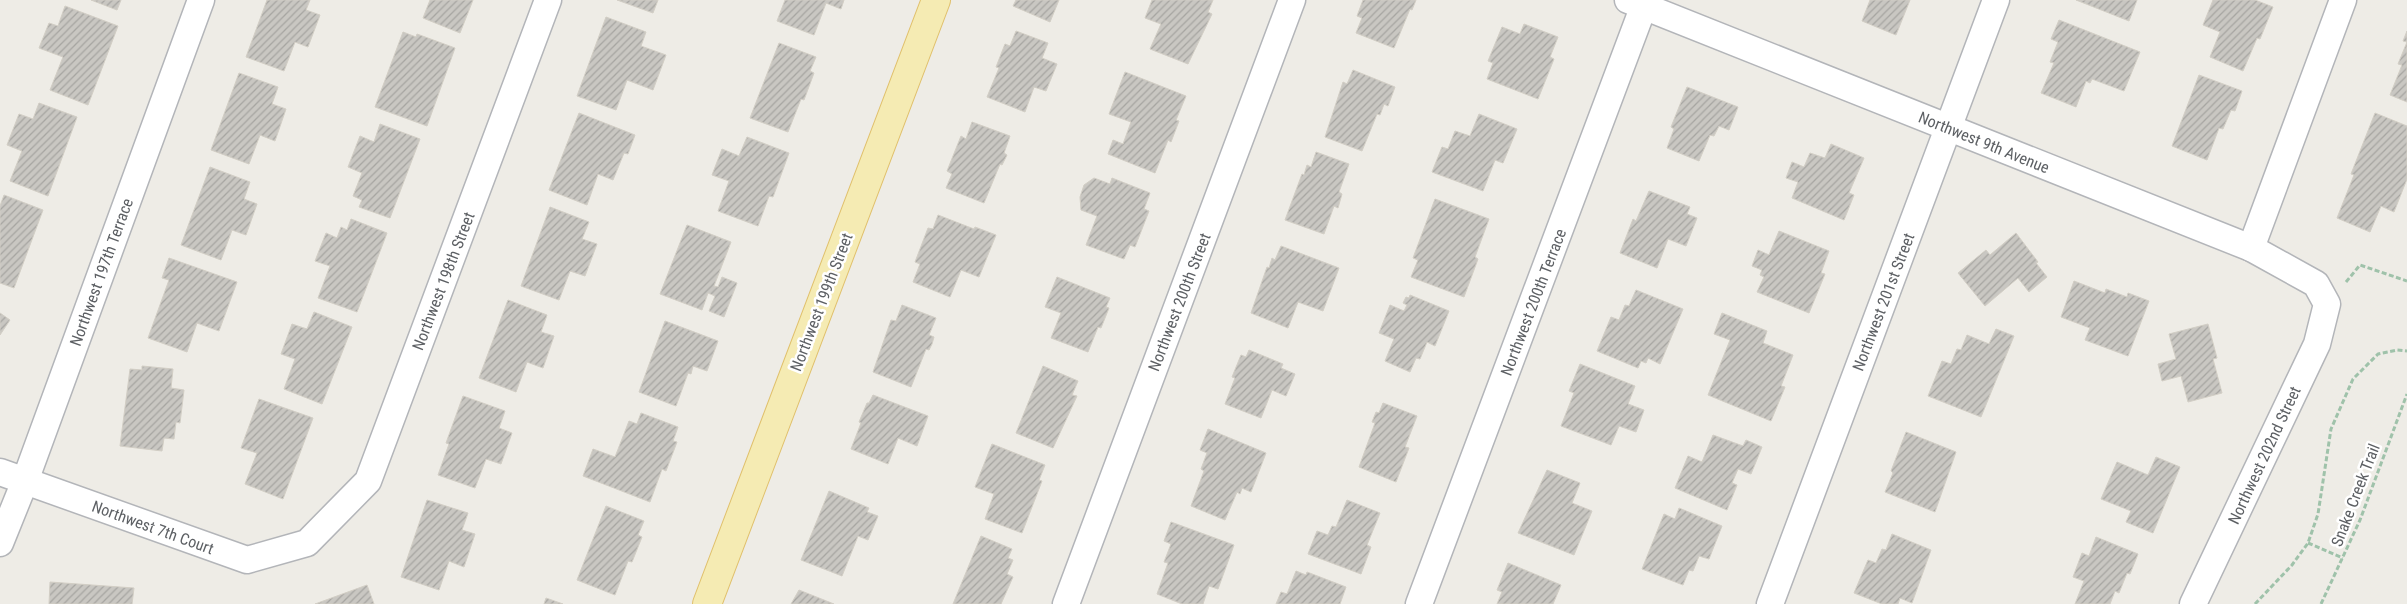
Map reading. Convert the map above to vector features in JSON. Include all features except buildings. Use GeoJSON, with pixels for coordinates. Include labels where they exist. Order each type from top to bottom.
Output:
{"type":"FeatureCollection","features":[{"type":"Feature","properties":{"kind":"main road","name":"Northwest 199th Street"},"geometry":{"type":"LineString","coordinates":[[707,604],[936,0]]}},
{"type":"Feature","properties":{"kind":"street","name":"Northwest 197th Terrace"},"geometry":{"type":"LineString","coordinates":[[0,543],[25,481],[201,0]]}},
{"type":"Feature","properties":{"kind":"street","name":"Northwest 198th Street"},"geometry":{"type":"LineString","coordinates":[[307,543],[368,481],[548,0]]}},
{"type":"Feature","properties":{"kind":"street","name":"Northwest 200th Street"},"geometry":{"type":"LineString","coordinates":[[1066,604],[1292,0]]}},
{"type":"Feature","properties":{"kind":"street","name":"Northwest 201st Street"},"geometry":{"type":"LineString","coordinates":[[1770,604],[1996,0]]}},
{"type":"Feature","properties":{"kind":"street"},"geometry":{"type":"LineString","coordinates":[[2251,248],[2343,0]]}},
{"type":"Feature","properties":{"kind":"street","name":"Northwest 9th Avenue"},"geometry":{"type":"LineString","coordinates":[[1639,2],[2251,248],[2316,284],[2327,304]]}},
{"type":"Feature","properties":{"kind":"street","name":"Northwest 200th Terrace"},"geometry":{"type":"LineString","coordinates":[[1420,604],[1639,2]]}},
{"type":"Feature","properties":{"kind":"street","name":"Northwest 202nd Street"},"geometry":{"type":"LineString","coordinates":[[2193,604],[2317,344],[2327,304]]}},
{"type":"Feature","properties":{"kind":"street","name":"Northwest 7th Court"},"geometry":{"type":"LineString","coordinates":[[0,472],[247,560],[307,543]]}},
{"type":"Feature","properties":{"kind":"path"},"geometry":{"type":"LineString","coordinates":[[2327,304],[2360,265],[2407,281]]}},
{"type":"Feature","properties":{"kind":"path"},"geometry":{"type":"LineString","coordinates":[[2255,604],[2292,565],[2308,543],[2318,514],[2331,429],[2353,379],[2378,354],[2397,350],[2407,351]]}},
{"type":"Feature","properties":{"kind":"path","name":"Snake Creek Trail"},"geometry":{"type":"LineString","coordinates":[[2321,604],[2360,520],[2407,394]]}},
{"type":"Feature","properties":{"kind":"path"},"geometry":{"type":"LineString","coordinates":[[2308,543],[2343,558]]}}]}
